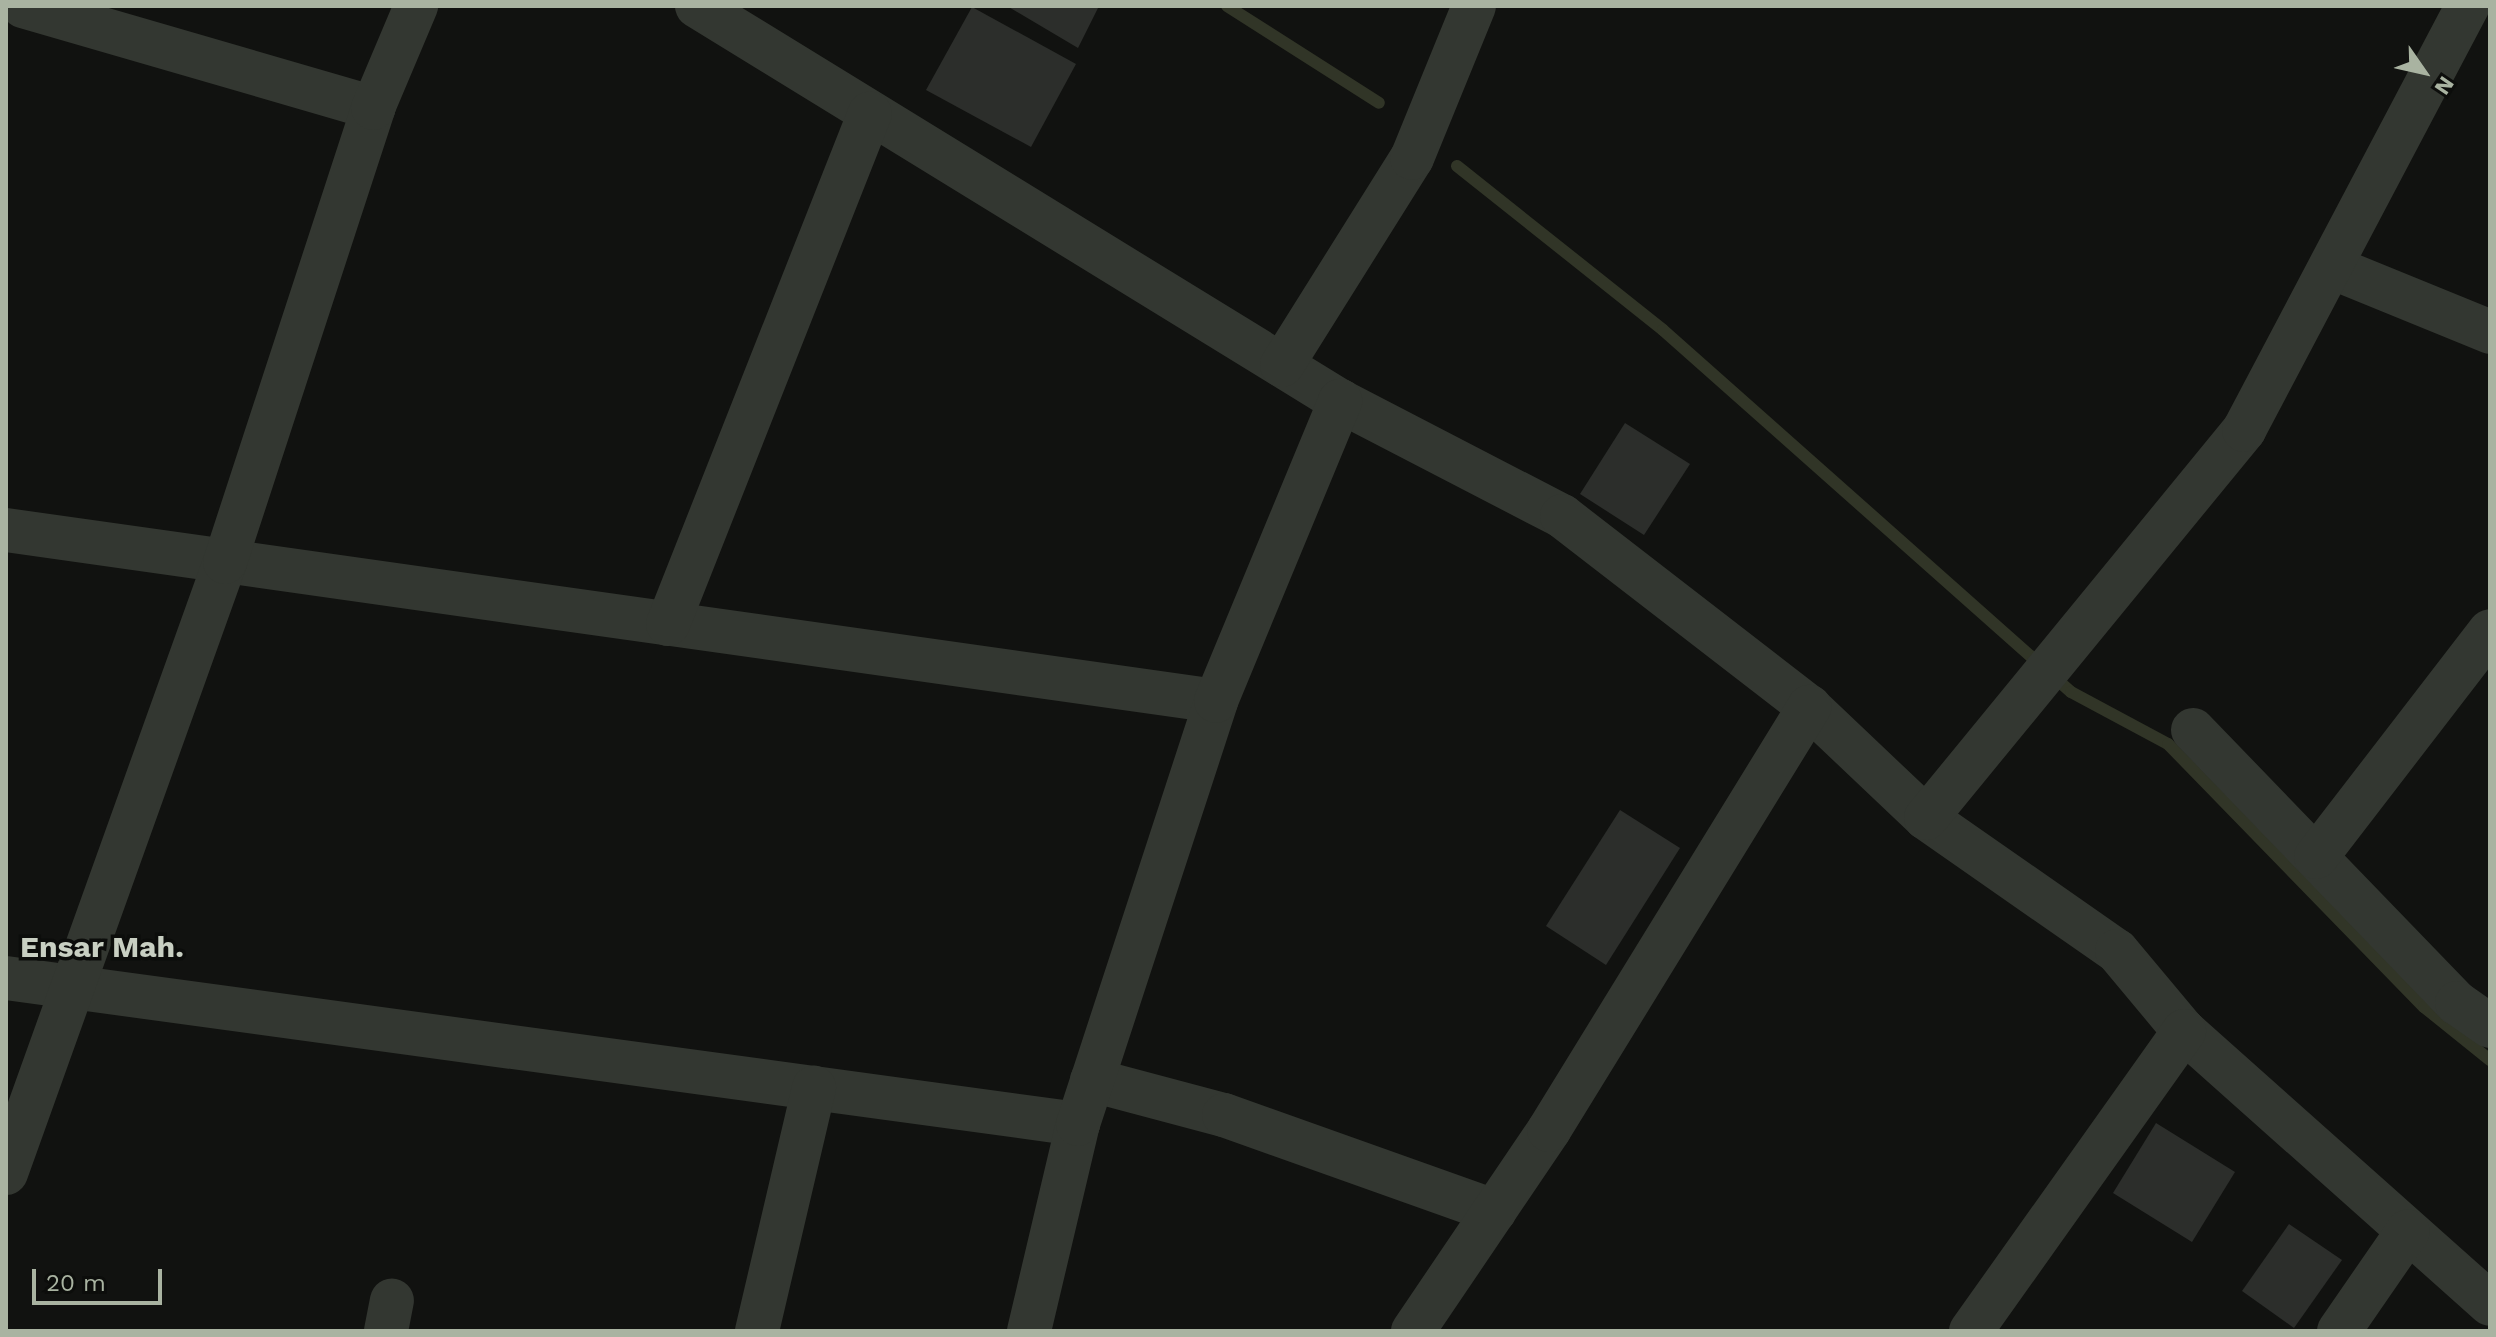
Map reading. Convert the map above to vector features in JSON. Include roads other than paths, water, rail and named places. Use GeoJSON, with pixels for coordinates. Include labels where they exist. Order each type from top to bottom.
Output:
{"type":"FeatureCollection","features":[{"type":"Feature","properties":{"kind":"street"},"geometry":{"type":"LineString","coordinates":[[23,6],[373,108]]}},
{"type":"Feature","properties":{"kind":"street"},"geometry":{"type":"LineString","coordinates":[[6,1173],[225,562],[373,108],[416,6]]}},
{"type":"Feature","properties":{"kind":"street"},"geometry":{"type":"LineString","coordinates":[[697,6],[1340,401],[1562,516],[1809,707],[1926,818],[2117,951],[2184,1031],[2490,1304]]}},
{"type":"Feature","properties":{"kind":"street"},"geometry":{"type":"LineString","coordinates":[[1282,365],[1412,158],[1474,6]]}},
{"type":"Feature","properties":{"kind":"street"},"geometry":{"type":"LineString","coordinates":[[1926,818],[2244,430],[2468,6]]}},
{"type":"Feature","properties":{"kind":"street"},"geometry":{"type":"LineString","coordinates":[[668,624],[870,113]]}},
{"type":"Feature","properties":{"kind":"street"},"geometry":{"type":"LineString","coordinates":[[2331,267],[2490,332]]}},
{"type":"Feature","properties":{"kind":"street"},"geometry":{"type":"LineString","coordinates":[[1029,1331],[1078,1124],[1216,701],[1340,401]]}},
{"type":"Feature","properties":{"kind":"street"},"geometry":{"type":"LineString","coordinates":[[6,530],[1216,701]]}},
{"type":"Feature","properties":{"kind":"street"},"geometry":{"type":"LineString","coordinates":[[2316,857],[2490,631]]}},
{"type":"Feature","properties":{"kind":"street"},"geometry":{"type":"LineString","coordinates":[[1413,1331],[1494,1211],[1809,707]]}},
{"type":"Feature","properties":{"kind":"street"},"geometry":{"type":"LineString","coordinates":[[2193,730],[2316,857],[2485,1012]]}},
{"type":"Feature","properties":{"kind":"street"},"geometry":{"type":"LineString","coordinates":[[6,978],[1078,1124]]}},
{"type":"Feature","properties":{"kind":"street"},"geometry":{"type":"LineString","coordinates":[[1971,1331],[2184,1031]]}},
{"type":"Feature","properties":{"kind":"street"},"geometry":{"type":"LineString","coordinates":[[1092,1080],[1224,1115],[1494,1211]]}},
{"type":"Feature","properties":{"kind":"street"},"geometry":{"type":"LineString","coordinates":[[757,1331],[814,1088]]}},
{"type":"Feature","properties":{"kind":"street"},"geometry":{"type":"LineString","coordinates":[[2339,1331],[2408,1231]]}},
{"type":"Feature","properties":{"kind":"waterway"},"geometry":{"type":"LineString","coordinates":[[1227,6],[1379,103]]}},
{"type":"Feature","properties":{"kind":"waterway"},"geometry":{"type":"LineString","coordinates":[[1457,166],[1663,330],[2071,692],[2168,744],[2424,1007],[2490,1060]]}},
{"type":"Feature","properties":{"kind":"district","name":"Ensar Mah."},"geometry":{"type":"Point","coordinates":[102,947]}}]}
